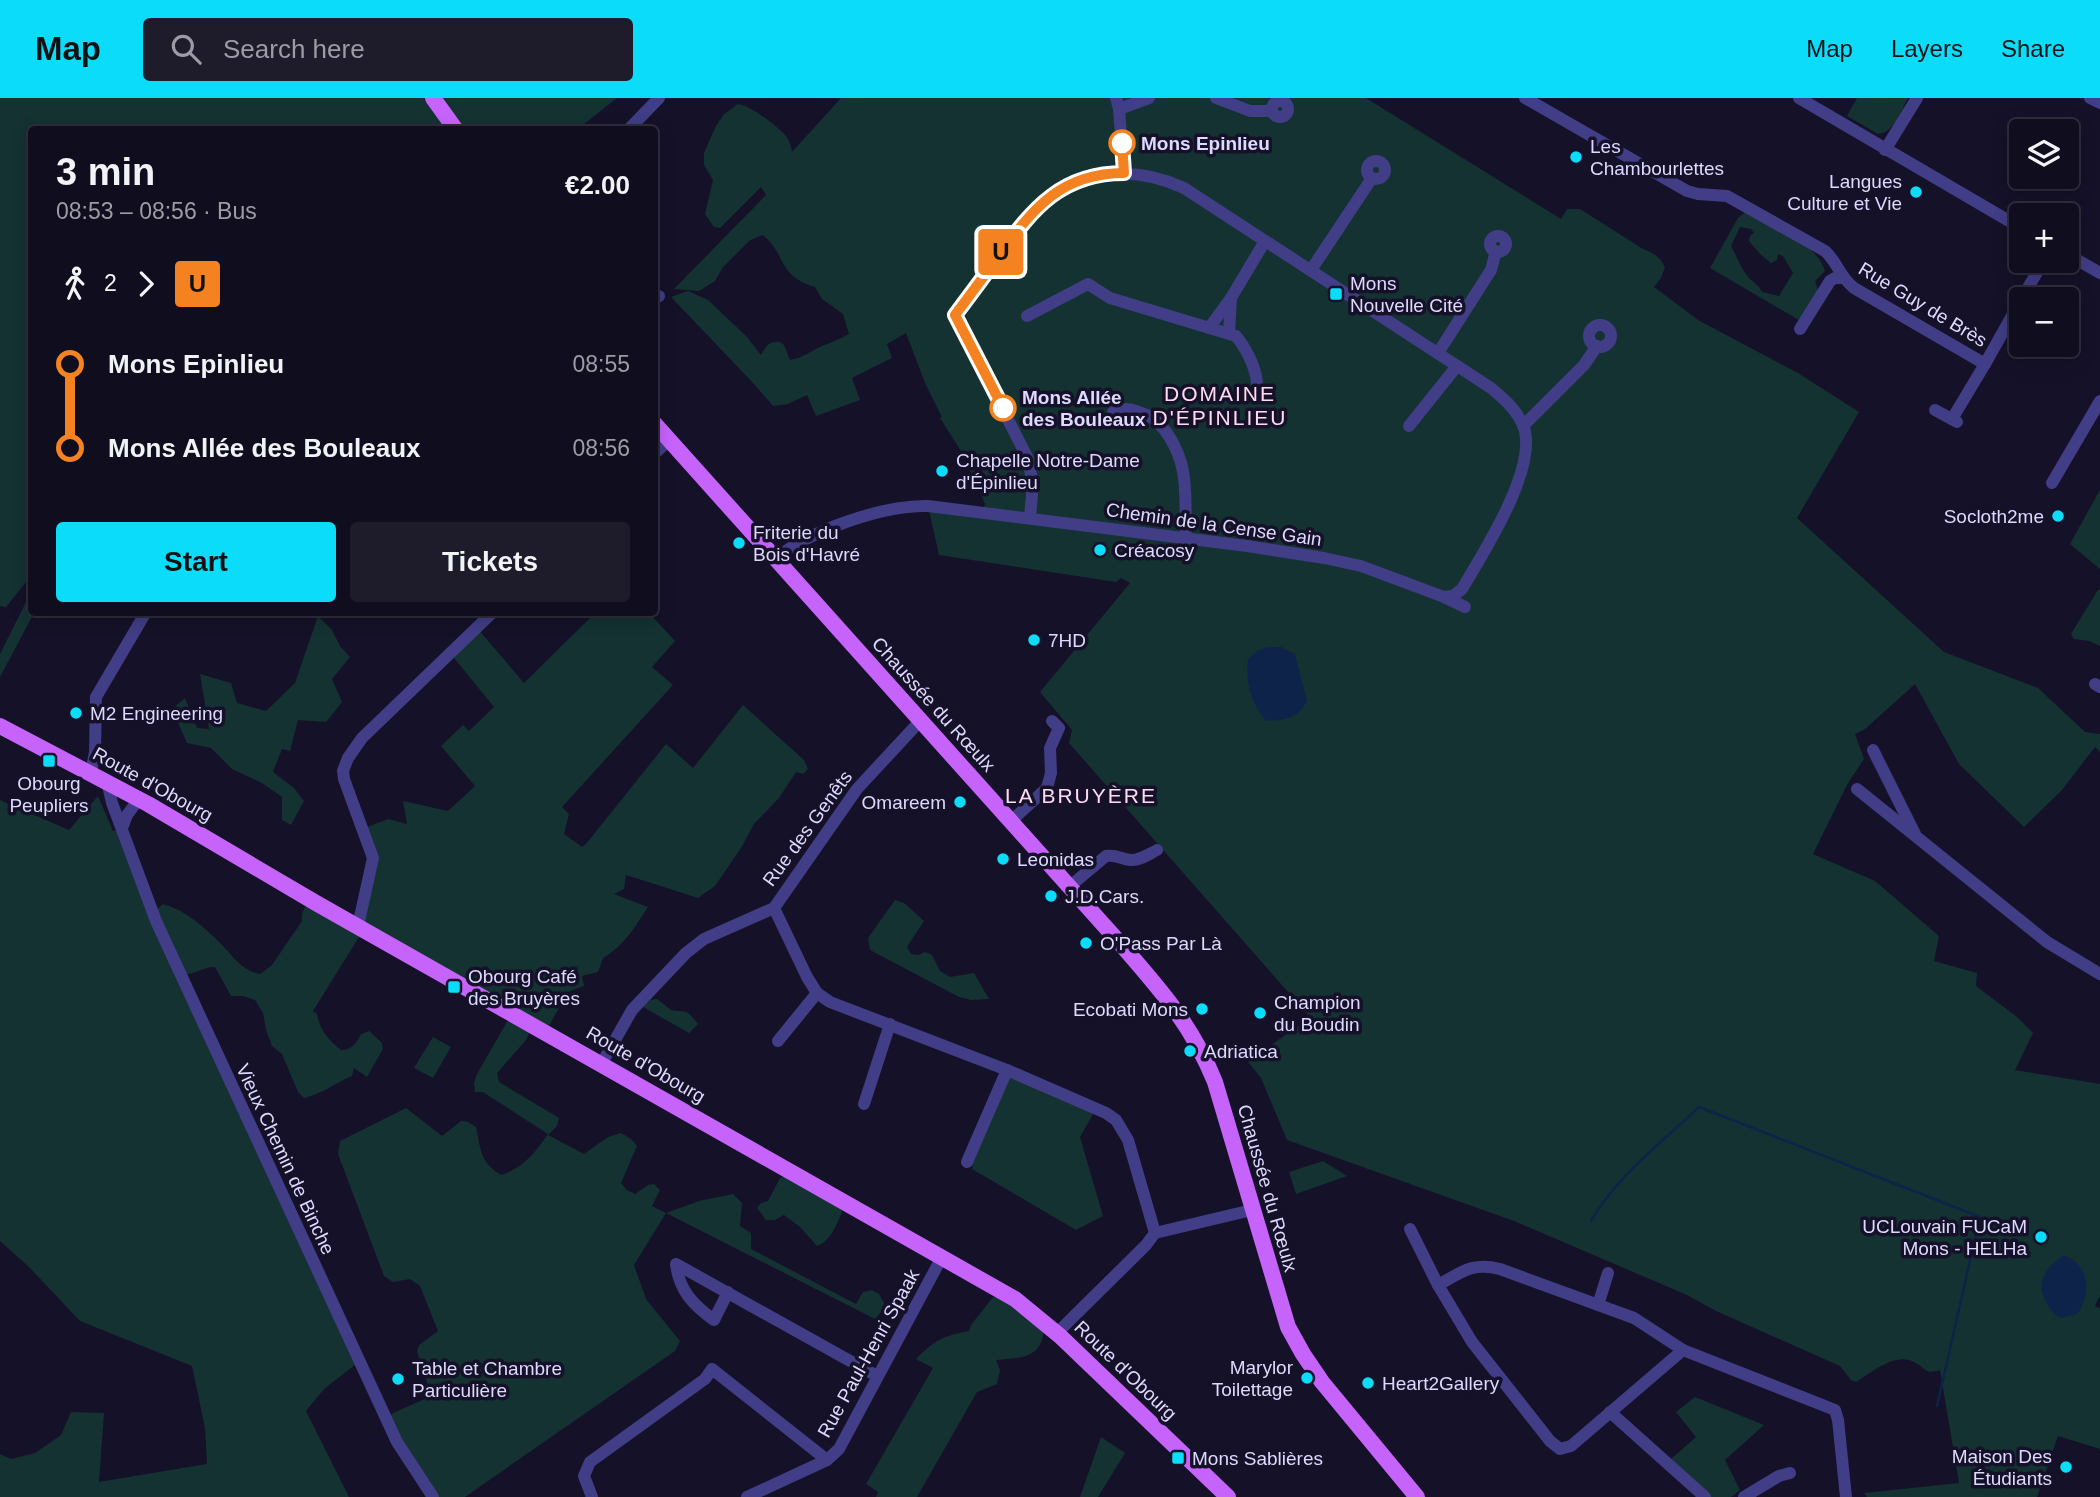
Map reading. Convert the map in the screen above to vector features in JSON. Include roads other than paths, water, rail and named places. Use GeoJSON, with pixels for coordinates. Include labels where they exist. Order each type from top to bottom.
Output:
{"type":"FeatureCollection","features":[{"type":"Feature","properties":{"kind":"main road"},"geometry":{"type":"LineString","coordinates":[[433,98],[452,125]]}},
{"type":"Feature","properties":{"kind":"main road","name":"Chaussée du Rœulx"},"geometry":{"type":"LineString","coordinates":[[658,428],[1165,994],[1191,1031],[1217,1089],[1282,1312],[1299,1348],[1322,1382],[1418,1497]]}},
{"type":"Feature","properties":{"kind":"main road","name":"Route d'Obourg"},"geometry":{"type":"LineString","coordinates":[[0,726],[139,799],[1015,1299],[1057,1333],[1228,1497]]}},
{"type":"Feature","properties":{"kind":"street"},"geometry":{"type":"LineString","coordinates":[[632,126],[659,98]]}},
{"type":"Feature","properties":{"kind":"street"},"geometry":{"type":"LineString","coordinates":[[1124,173],[1117,104],[1149,98]]}},
{"type":"Feature","properties":{"kind":"street"},"geometry":{"type":"LineString","coordinates":[[1216,98],[1250,111],[1272,111]]}},
{"type":"Feature","properties":{"kind":"street","name":"Rue Guy de Brès"},"geometry":{"type":"LineString","coordinates":[[1525,98],[1687,191],[1727,196],[1825,251],[1834,259],[1842,278],[1854,288],[1984,363]]}},
{"type":"Feature","properties":{"kind":"street"},"geometry":{"type":"LineString","coordinates":[[1799,98],[2009,221]]}},
{"type":"Feature","properties":{"kind":"street"},"geometry":{"type":"LineString","coordinates":[[1885,150],[1917,98]]}},
{"type":"Feature","properties":{"kind":"street"},"geometry":{"type":"LineString","coordinates":[[2091,98],[2100,103]]}},
{"type":"Feature","properties":{"kind":"street"},"geometry":{"type":"LineString","coordinates":[[1030,517],[1033,484],[1028,458],[955,315],[1023,222],[1039,205],[1060,190],[1078,181],[1101,175],[1124,173],[1158,178],[1184,188],[1438,353],[1506,401],[1516,412],[1523,426],[1526,450],[1524,463],[1501,522],[1462,589],[1453,596],[1444,597]]}},
{"type":"Feature","properties":{"kind":"street"},"geometry":{"type":"LineString","coordinates":[[1311,270],[1372,178]]}},
{"type":"Feature","properties":{"kind":"street"},"geometry":{"type":"LineString","coordinates":[[1218,331],[1231,298],[1265,241]]}},
{"type":"Feature","properties":{"kind":"street"},"geometry":{"type":"LineString","coordinates":[[1438,353],[1491,270],[1496,251]]}},
{"type":"Feature","properties":{"kind":"street"},"geometry":{"type":"LineString","coordinates":[[2079,261],[2100,273]]}},
{"type":"Feature","properties":{"kind":"street","name":"Rue Guy de Brès"},"geometry":{"type":"LineString","coordinates":[[1800,329],[1830,281],[1842,278]]}},
{"type":"Feature","properties":{"kind":"street"},"geometry":{"type":"LineString","coordinates":[[1027,316],[1088,284],[1110,298],[1236,336],[1258,380],[1257,392]]}},
{"type":"Feature","properties":{"kind":"street"},"geometry":{"type":"LineString","coordinates":[[1218,331],[1231,298]]}},
{"type":"Feature","properties":{"kind":"street","name":"Rue Guy de Brès"},"geometry":{"type":"LineString","coordinates":[[1935,410],[1955,421],[2009,320]]}},
{"type":"Feature","properties":{"kind":"street"},"geometry":{"type":"LineString","coordinates":[[1523,426],[1584,365],[1597,346]]}},
{"type":"Feature","properties":{"kind":"street"},"geometry":{"type":"LineString","coordinates":[[1409,426],[1457,366]]}},
{"type":"Feature","properties":{"kind":"street"},"geometry":{"type":"LineString","coordinates":[[2052,482],[2100,401]]}},
{"type":"Feature","properties":{"kind":"street"},"geometry":{"type":"LineString","coordinates":[[1113,412],[1128,408],[1149,415],[1166,431],[1183,473],[1186,538]]}},
{"type":"Feature","properties":{"kind":"street"},"geometry":{"type":"LineString","coordinates":[[658,450],[669,440]]}},
{"type":"Feature","properties":{"kind":"street","name":"Chemin de la Cense Gain"},"geometry":{"type":"LineString","coordinates":[[775,559],[824,531],[890,509],[928,506],[1186,538],[1342,562],[1360,566],[1465,607]]}},
{"type":"Feature","properties":{"kind":"street"},"geometry":{"type":"LineString","coordinates":[[91,773],[96,744],[96,697],[144,616]]}},
{"type":"Feature","properties":{"kind":"street"},"geometry":{"type":"LineString","coordinates":[[358,926],[373,858],[344,779],[343,771],[348,758],[370,730],[489,616]]}},
{"type":"Feature","properties":{"kind":"street","name":"Rue des Genêts"},"geometry":{"type":"LineString","coordinates":[[602,1063],[632,1010],[686,953],[704,939],[774,908],[857,789],[921,720]]}},
{"type":"Feature","properties":{"kind":"street"},"geometry":{"type":"LineString","coordinates":[[1011,821],[1048,788],[1051,779],[1051,748],[1059,728],[1052,720]]}},
{"type":"Feature","properties":{"kind":"street"},"geometry":{"type":"LineString","coordinates":[[1872,750],[1917,837]]}},
{"type":"Feature","properties":{"kind":"street","name":"Vieux Chemin de Binche"},"geometry":{"type":"LineString","coordinates":[[107,781],[112,803],[156,921],[397,1442],[433,1497]]}},
{"type":"Feature","properties":{"kind":"street"},"geometry":{"type":"LineString","coordinates":[[1857,789],[2047,942],[2100,974]]}},
{"type":"Feature","properties":{"kind":"street"},"geometry":{"type":"LineString","coordinates":[[122,828],[127,815],[139,799]]}},
{"type":"Feature","properties":{"kind":"street"},"geometry":{"type":"LineString","coordinates":[[1069,887],[1106,856],[1131,860],[1157,850]]}},
{"type":"Feature","properties":{"kind":"street"},"geometry":{"type":"LineString","coordinates":[[774,908],[807,977],[817,993],[830,1002],[1007,1070],[1106,1113],[1116,1120],[1128,1140],[1155,1233]]}},
{"type":"Feature","properties":{"kind":"street"},"geometry":{"type":"LineString","coordinates":[[778,1041],[817,993]]}},
{"type":"Feature","properties":{"kind":"street"},"geometry":{"type":"LineString","coordinates":[[864,1104],[890,1024]]}},
{"type":"Feature","properties":{"kind":"street"},"geometry":{"type":"LineString","coordinates":[[967,1162],[1007,1070]]}},
{"type":"Feature","properties":{"kind":"street"},"geometry":{"type":"LineString","coordinates":[[1057,1333],[1155,1233],[1252,1210]]}},
{"type":"Feature","properties":{"kind":"street"},"geometry":{"type":"LineString","coordinates":[[1410,1229],[1472,1342],[1550,1441],[1560,1449],[1570,1446],[1683,1350]]}},
{"type":"Feature","properties":{"kind":"street","name":"Rue Paul-Henri Spaak"},"geometry":{"type":"LineString","coordinates":[[747,1497],[827,1460],[839,1449],[942,1257]]}},
{"type":"Feature","properties":{"kind":"street"},"geometry":{"type":"LineString","coordinates":[[728,1292],[714,1320],[696,1306],[683,1290],[676,1264],[728,1292],[877,1376]]}},
{"type":"Feature","properties":{"kind":"street"},"geometry":{"type":"LineString","coordinates":[[1438,1284],[1471,1267],[1489,1266],[1634,1318],[1683,1350],[1835,1410],[1846,1497]]}},
{"type":"Feature","properties":{"kind":"street"},"geometry":{"type":"LineString","coordinates":[[1598,1305],[1608,1273]]}},
{"type":"Feature","properties":{"kind":"street"},"geometry":{"type":"LineString","coordinates":[[592,1497],[584,1476],[590,1462],[705,1379],[712,1369],[827,1460]]}},
{"type":"Feature","properties":{"kind":"street"},"geometry":{"type":"LineString","coordinates":[[1610,1412],[1705,1497]]}},
{"type":"Feature","properties":{"kind":"street"},"geometry":{"type":"LineString","coordinates":[[1744,1497],[1779,1476],[1790,1474]]}},
{"type":"Feature","properties":{"kind":"water"},"geometry":{"type":"Polygon","coordinates":[[[1267,647],[1281,647],[1295,654],[1307,701],[1299,712],[1285,719],[1266,721],[1250,692],[1248,659],[1267,647]]]}},
{"type":"Feature","properties":{"kind":"water"},"geometry":{"type":"Polygon","coordinates":[[[2064,1255],[2079,1266],[2086,1281],[2086,1289],[2085,1298],[2077,1314],[2061,1318],[2049,1307],[2043,1294],[2042,1281],[2052,1264],[2064,1255]]]}},
{"type":"Feature","properties":{"kind":"waterway"},"geometry":{"type":"LineString","coordinates":[[1591,1221],[1627,1175],[1699,1107],[1980,1217],[1937,1406]]}},
{"type":"Feature","properties":{"kind":"place","name":"Mons Epinlieu"},"geometry":{"type":"Point","coordinates":[1122,143]}},
{"type":"Feature","properties":{"kind":"place","name":"Les Chambourlettes"},"geometry":{"type":"Point","coordinates":[1576,157]}},
{"type":"Feature","properties":{"kind":"place","name":"Langues Culture et Vie"},"geometry":{"type":"Point","coordinates":[1916,192]}},
{"type":"Feature","properties":{"kind":"place","name":"Mons Nouvelle Cité"},"geometry":{"type":"Point","coordinates":[1336,294]}},
{"type":"Feature","properties":{"kind":"place","name":"Mons Allée des Bouleaux"},"geometry":{"type":"Point","coordinates":[1003,408]}},
{"type":"Feature","properties":{"kind":"place","name":"Chapelle Notre-Dame d'Épinlieu"},"geometry":{"type":"Point","coordinates":[942,471]}},
{"type":"Feature","properties":{"kind":"place","name":"Socloth2me"},"geometry":{"type":"Point","coordinates":[2058,516]}},
{"type":"Feature","properties":{"kind":"place","name":"Friterie du Bois d'Havré"},"geometry":{"type":"Point","coordinates":[739,543]}},
{"type":"Feature","properties":{"kind":"place","name":"Créacosy"},"geometry":{"type":"Point","coordinates":[1100,550]}},
{"type":"Feature","properties":{"kind":"place","name":"7HD"},"geometry":{"type":"Point","coordinates":[1034,640]}},
{"type":"Feature","properties":{"kind":"place","name":"M2 Engineering"},"geometry":{"type":"Point","coordinates":[76,713]}},
{"type":"Feature","properties":{"kind":"place","name":"Obourg Peupliers"},"geometry":{"type":"Point","coordinates":[49,761]}},
{"type":"Feature","properties":{"kind":"place","name":"Omareem"},"geometry":{"type":"Point","coordinates":[960,802]}},
{"type":"Feature","properties":{"kind":"place","name":"Leonidas"},"geometry":{"type":"Point","coordinates":[1003,859]}},
{"type":"Feature","properties":{"kind":"place","name":"J.D.Cars."},"geometry":{"type":"Point","coordinates":[1051,896]}},
{"type":"Feature","properties":{"kind":"place","name":"O'Pass Par Là"},"geometry":{"type":"Point","coordinates":[1086,943]}},
{"type":"Feature","properties":{"kind":"place","name":"Obourg Café des Bruyères"},"geometry":{"type":"Point","coordinates":[454,987]}},
{"type":"Feature","properties":{"kind":"place","name":"Ecobati Mons"},"geometry":{"type":"Point","coordinates":[1202,1009]}},
{"type":"Feature","properties":{"kind":"place","name":"Champion du Boudin"},"geometry":{"type":"Point","coordinates":[1260,1013]}},
{"type":"Feature","properties":{"kind":"place","name":"Adriatica"},"geometry":{"type":"Point","coordinates":[1190,1051]}},
{"type":"Feature","properties":{"kind":"place","name":"UCLouvain FUCaM Mons - HELHa"},"geometry":{"type":"Point","coordinates":[2041,1237]}},
{"type":"Feature","properties":{"kind":"place","name":"Marylor Toilettage"},"geometry":{"type":"Point","coordinates":[1307,1378]}},
{"type":"Feature","properties":{"kind":"place","name":"Table et Chambre Particulière"},"geometry":{"type":"Point","coordinates":[398,1379]}},
{"type":"Feature","properties":{"kind":"place","name":"Heart2Gallery"},"geometry":{"type":"Point","coordinates":[1368,1383]}},
{"type":"Feature","properties":{"kind":"place","name":"Mons Sablières"},"geometry":{"type":"Point","coordinates":[1178,1458]}},
{"type":"Feature","properties":{"kind":"place","name":"Maison Des Étudiants"},"geometry":{"type":"Point","coordinates":[2066,1467]}},
{"type":"Feature","properties":{"kind":"district","name":"DOMAINE D'ÉPINLIEU"},"geometry":{"type":"Point","coordinates":[1220,406]}},
{"type":"Feature","properties":{"kind":"district","name":"LA BRUYÈRE"},"geometry":{"type":"Point","coordinates":[1081,796]}}]}
